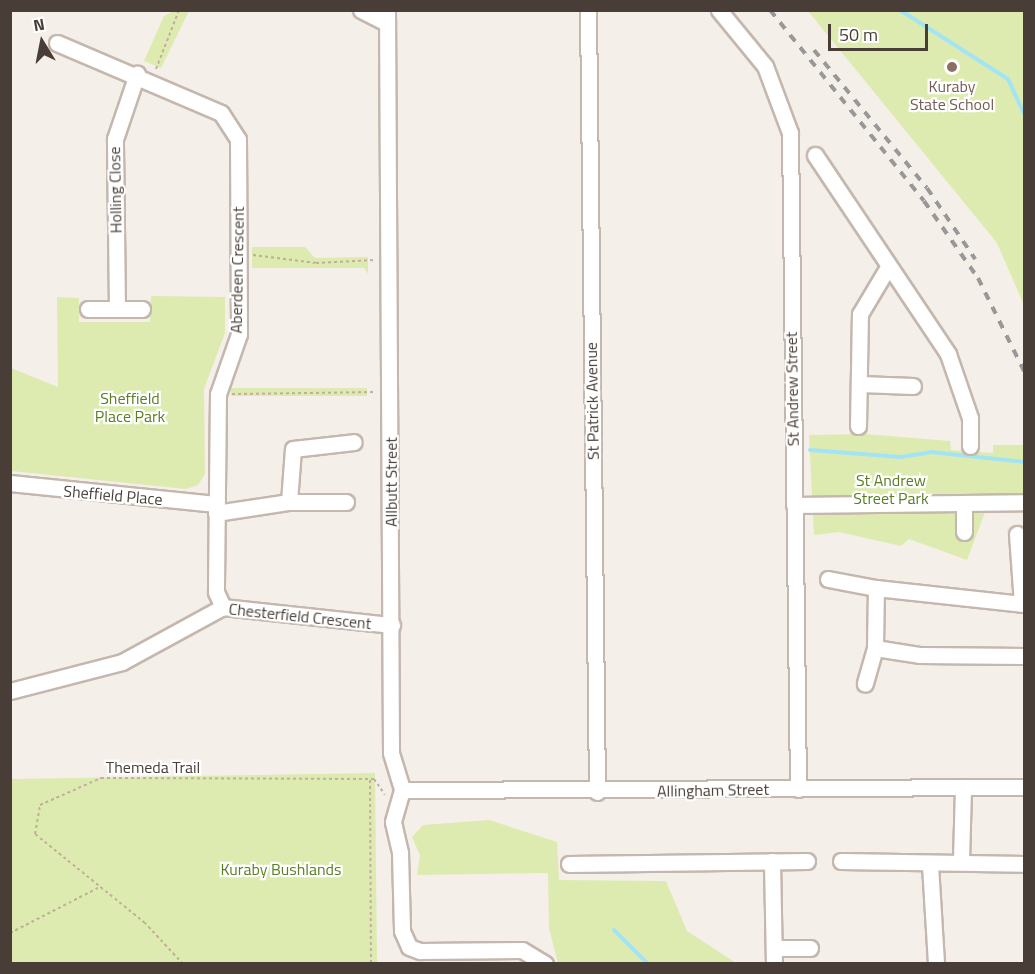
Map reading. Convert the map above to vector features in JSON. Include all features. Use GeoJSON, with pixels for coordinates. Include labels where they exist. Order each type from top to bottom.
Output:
{"type":"FeatureCollection","features":[{"type":"Feature","properties":{"kind":"street"},"geometry":{"type":"LineString","coordinates":[[361,10],[387,17]]}},
{"type":"Feature","properties":{"kind":"street","name":"St Patrick Avenue"},"geometry":{"type":"LineString","coordinates":[[588,10],[597,792]]}},
{"type":"Feature","properties":{"kind":"street","name":"St Andrew Street"},"geometry":{"type":"LineString","coordinates":[[719,10],[765,66],[790,133],[798,789]]}},
{"type":"Feature","properties":{"kind":"street","name":"Allbutt Street"},"geometry":{"type":"LineString","coordinates":[[387,17],[391,391],[391,753],[402,790]]}},
{"type":"Feature","properties":{"kind":"street","name":"Aberdeen Crescent"},"geometry":{"type":"LineString","coordinates":[[57,43],[144,77],[221,113],[233,125],[238,139],[239,334],[218,394],[216,592],[223,607]]}},
{"type":"Feature","properties":{"kind":"street","name":"Holling Close"},"geometry":{"type":"LineString","coordinates":[[117,309],[115,139],[144,77]]}},
{"type":"Feature","properties":{"kind":"street"},"geometry":{"type":"LineString","coordinates":[[815,156],[854,207],[888,267],[948,354],[970,418],[970,446]]}},
{"type":"Feature","properties":{"kind":"street"},"geometry":{"type":"LineString","coordinates":[[858,426],[862,305],[888,267]]}},
{"type":"Feature","properties":{"kind":"street"},"geometry":{"type":"LineString","coordinates":[[88,309],[142,309]]}},
{"type":"Feature","properties":{"kind":"street"},"geometry":{"type":"LineString","coordinates":[[860,384],[913,386]]}},
{"type":"Feature","properties":{"kind":"street"},"geometry":{"type":"LineString","coordinates":[[289,502],[293,448],[354,442]]}},
{"type":"Feature","properties":{"kind":"street","name":"Sheffield Place"},"geometry":{"type":"LineString","coordinates":[[10,483],[216,508],[289,502],[346,502]]}},
{"type":"Feature","properties":{"kind":"street"},"geometry":{"type":"LineString","coordinates":[[794,505],[1024,502]]}},
{"type":"Feature","properties":{"kind":"street"},"geometry":{"type":"LineString","coordinates":[[964,503],[964,532]]}},
{"type":"Feature","properties":{"kind":"street"},"geometry":{"type":"LineString","coordinates":[[828,579],[876,588],[1023,604],[1017,534]]}},
{"type":"Feature","properties":{"kind":"street"},"geometry":{"type":"LineString","coordinates":[[865,684],[875,648],[876,588]]}},
{"type":"Feature","properties":{"kind":"street","name":"Chesterfield Crescent"},"geometry":{"type":"LineString","coordinates":[[10,691],[122,662],[223,607],[392,625]]}},
{"type":"Feature","properties":{"kind":"street"},"geometry":{"type":"LineString","coordinates":[[875,648],[920,655],[1024,656]]}},
{"type":"Feature","properties":{"kind":"street"},"geometry":{"type":"LineString","coordinates":[[961,860],[963,787]]}},
{"type":"Feature","properties":{"kind":"street","name":"Allingham Street"},"geometry":{"type":"LineString","coordinates":[[402,790],[597,792],[1024,787]]}},
{"type":"Feature","properties":{"kind":"street"},"geometry":{"type":"LineString","coordinates":[[402,790],[396,810],[402,932],[409,947],[522,950],[545,963]]}},
{"type":"Feature","properties":{"kind":"street"},"geometry":{"type":"LineString","coordinates":[[842,861],[930,865],[961,860],[1024,864]]}},
{"type":"Feature","properties":{"kind":"street"},"geometry":{"type":"LineString","coordinates":[[772,861],[774,956],[810,948]]}},
{"type":"Feature","properties":{"kind":"street"},"geometry":{"type":"LineString","coordinates":[[569,864],[807,861]]}},
{"type":"Feature","properties":{"kind":"street"},"geometry":{"type":"LineString","coordinates":[[930,865],[936,963]]}},
{"type":"Feature","properties":{"kind":"path"},"geometry":{"type":"LineString","coordinates":[[144,77],[179,10]]}},
{"type":"Feature","properties":{"kind":"path"},"geometry":{"type":"LineString","coordinates":[[239,249],[316,263],[374,260],[381,245],[390,245]]}},
{"type":"Feature","properties":{"kind":"path"},"geometry":{"type":"LineString","coordinates":[[218,394],[391,391]]}},
{"type":"Feature","properties":{"kind":"path","name":"Themeda Trail"},"geometry":{"type":"LineString","coordinates":[[98,888],[35,834],[40,805],[101,778],[370,779]]}},
{"type":"Feature","properties":{"kind":"path"},"geometry":{"type":"LineString","coordinates":[[370,779],[396,810]]}},
{"type":"Feature","properties":{"kind":"path"},"geometry":{"type":"LineString","coordinates":[[370,779],[371,963]]}},
{"type":"Feature","properties":{"kind":"path"},"geometry":{"type":"LineString","coordinates":[[10,933],[98,888],[145,923],[183,963]]}},
{"type":"Feature","properties":{"kind":"green space"},"geometry":{"type":"Polygon","coordinates":[[[176,10],[189,11],[161,68],[144,61],[164,16],[176,10]]]}},
{"type":"Feature","properties":{"kind":"green space","name":"Kuraby State School"},"geometry":{"type":"Polygon","coordinates":[[[808,11],[1024,11],[1024,305],[997,243],[808,11]]]}},
{"type":"Feature","properties":{"kind":"green space"},"geometry":{"type":"Polygon","coordinates":[[[252,247],[305,247],[315,258],[368,257],[368,274],[364,268],[252,268],[252,247]]]}},
{"type":"Feature","properties":{"kind":"green space","name":"Sheffield Place Park"},"geometry":{"type":"Polygon","coordinates":[[[151,296],[225,297],[225,333],[204,389],[205,474],[198,485],[186,489],[11,471],[11,368],[58,387],[57,297],[79,298],[79,322],[150,322],[151,296]]]}},
{"type":"Feature","properties":{"kind":"green space"},"geometry":{"type":"Polygon","coordinates":[[[231,388],[367,388],[367,396],[231,396],[231,388]]]}},
{"type":"Feature","properties":{"kind":"green space","name":"St Andrew Street Park"},"geometry":{"type":"Polygon","coordinates":[[[865,434],[950,441],[951,450],[993,453],[993,445],[1024,445],[1024,517],[1023,508],[987,507],[967,560],[909,539],[901,546],[839,532],[814,535],[809,435],[865,434]]]}},
{"type":"Feature","properties":{"kind":"green space","name":"Kuraby Bushlands"},"geometry":{"type":"Polygon","coordinates":[[[375,773],[377,963],[11,963],[11,779],[375,773]]]}},
{"type":"Feature","properties":{"kind":"green space"},"geometry":{"type":"Polygon","coordinates":[[[489,820],[557,842],[559,880],[666,881],[687,931],[736,963],[558,963],[549,928],[548,873],[417,875],[420,855],[412,837],[423,825],[489,820]]]}},
{"type":"Feature","properties":{"kind":"waterway"},"geometry":{"type":"LineString","coordinates":[[900,10],[1008,79],[1024,114]]}},
{"type":"Feature","properties":{"kind":"waterway"},"geometry":{"type":"LineString","coordinates":[[810,450],[901,457],[931,452],[1024,462]]}},
{"type":"Feature","properties":{"kind":"waterway"},"geometry":{"type":"LineString","coordinates":[[614,930],[648,964]]}},
{"type":"Feature","properties":{"kind":"railway"},"geometry":{"type":"LineString","coordinates":[[770,10],[924,201],[978,278],[1024,371]]}},
{"type":"Feature","properties":{"kind":"railway"},"geometry":{"type":"LineString","coordinates":[[814,50],[927,188],[975,259]]}},
{"type":"Feature","properties":{"kind":"place","name":"Kuraby State School"},"geometry":{"type":"Point","coordinates":[952,67]}}]}
